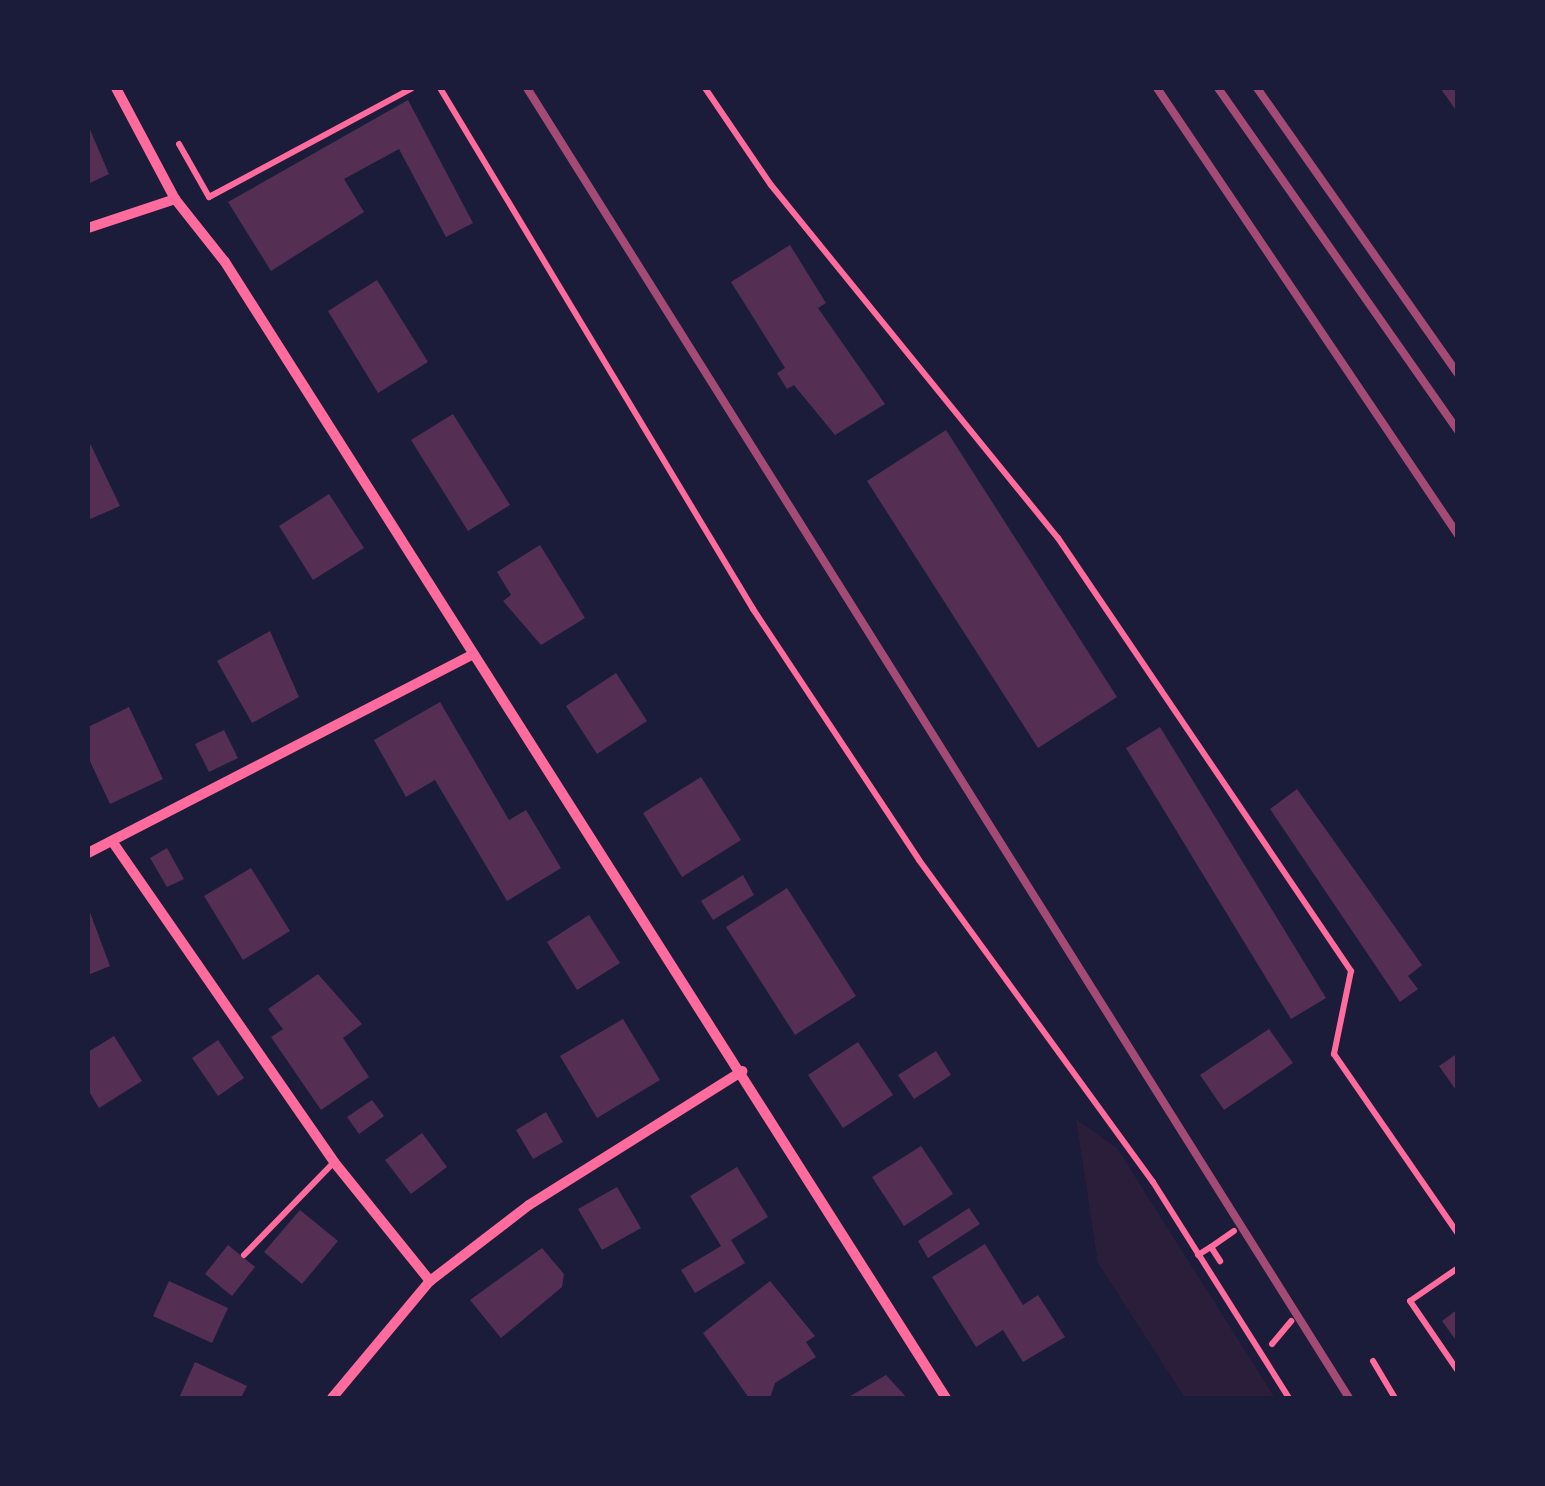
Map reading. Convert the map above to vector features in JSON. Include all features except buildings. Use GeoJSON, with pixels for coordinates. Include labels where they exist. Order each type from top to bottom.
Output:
{"type":"FeatureCollection","features":[{"type":"Feature","properties":{"kind":"street"},"geometry":{"type":"LineString","coordinates":[[116,88],[175,199],[225,262],[472,654],[743,1071],[946,1398]]}},
{"type":"Feature","properties":{"kind":"street"},"geometry":{"type":"LineString","coordinates":[[88,228],[175,199]]}},
{"type":"Feature","properties":{"kind":"street"},"geometry":{"type":"LineString","coordinates":[[88,853],[114,844],[472,654]]}},
{"type":"Feature","properties":{"kind":"street"},"geometry":{"type":"LineString","coordinates":[[114,844],[334,1162],[430,1281]]}},
{"type":"Feature","properties":{"kind":"street"},"geometry":{"type":"LineString","coordinates":[[332,1398],[430,1281],[530,1205],[743,1071]]}},
{"type":"Feature","properties":{"kind":"lane"},"geometry":{"type":"LineString","coordinates":[[705,88],[771,185],[1058,538],[1351,970],[1334,1054],[1458,1234]]}},
{"type":"Feature","properties":{"kind":"lane"},"geometry":{"type":"LineString","coordinates":[[244,1255],[334,1162]]}},
{"type":"Feature","properties":{"kind":"lane"},"geometry":{"type":"LineString","coordinates":[[1458,1268],[1410,1300],[1458,1371]]}},
{"type":"Feature","properties":{"kind":"path"},"geometry":{"type":"LineString","coordinates":[[178,144],[210,197],[412,88]]}},
{"type":"Feature","properties":{"kind":"path"},"geometry":{"type":"LineString","coordinates":[[440,88],[801,684],[1198,1255],[1289,1398]]}},
{"type":"Feature","properties":{"kind":"path"},"geometry":{"type":"LineString","coordinates":[[1198,1255],[1234,1230]]}},
{"type":"Feature","properties":{"kind":"path"},"geometry":{"type":"LineString","coordinates":[[1211,1246],[1220,1261]]}},
{"type":"Feature","properties":{"kind":"path"},"geometry":{"type":"LineString","coordinates":[[1272,1344],[1291,1321]]}},
{"type":"Feature","properties":{"kind":"path"},"geometry":{"type":"LineString","coordinates":[[1373,1361],[1395,1398]]}},
{"type":"Feature","properties":{"kind":"shaded area"},"geometry":{"type":"Polygon","coordinates":[[[1076,1119],[1117,1148],[1275,1398],[1185,1398],[1098,1263],[1076,1119]]]}},
{"type":"Feature","properties":{"kind":"railway"},"geometry":{"type":"LineString","coordinates":[[527,88],[1349,1398]]}},
{"type":"Feature","properties":{"kind":"railway"},"geometry":{"type":"LineString","coordinates":[[1157,88],[1458,535]]}},
{"type":"Feature","properties":{"kind":"railway"},"geometry":{"type":"LineString","coordinates":[[1218,88],[1458,431]]}},
{"type":"Feature","properties":{"kind":"railway"},"geometry":{"type":"LineString","coordinates":[[1257,88],[1458,374]]}}]}
